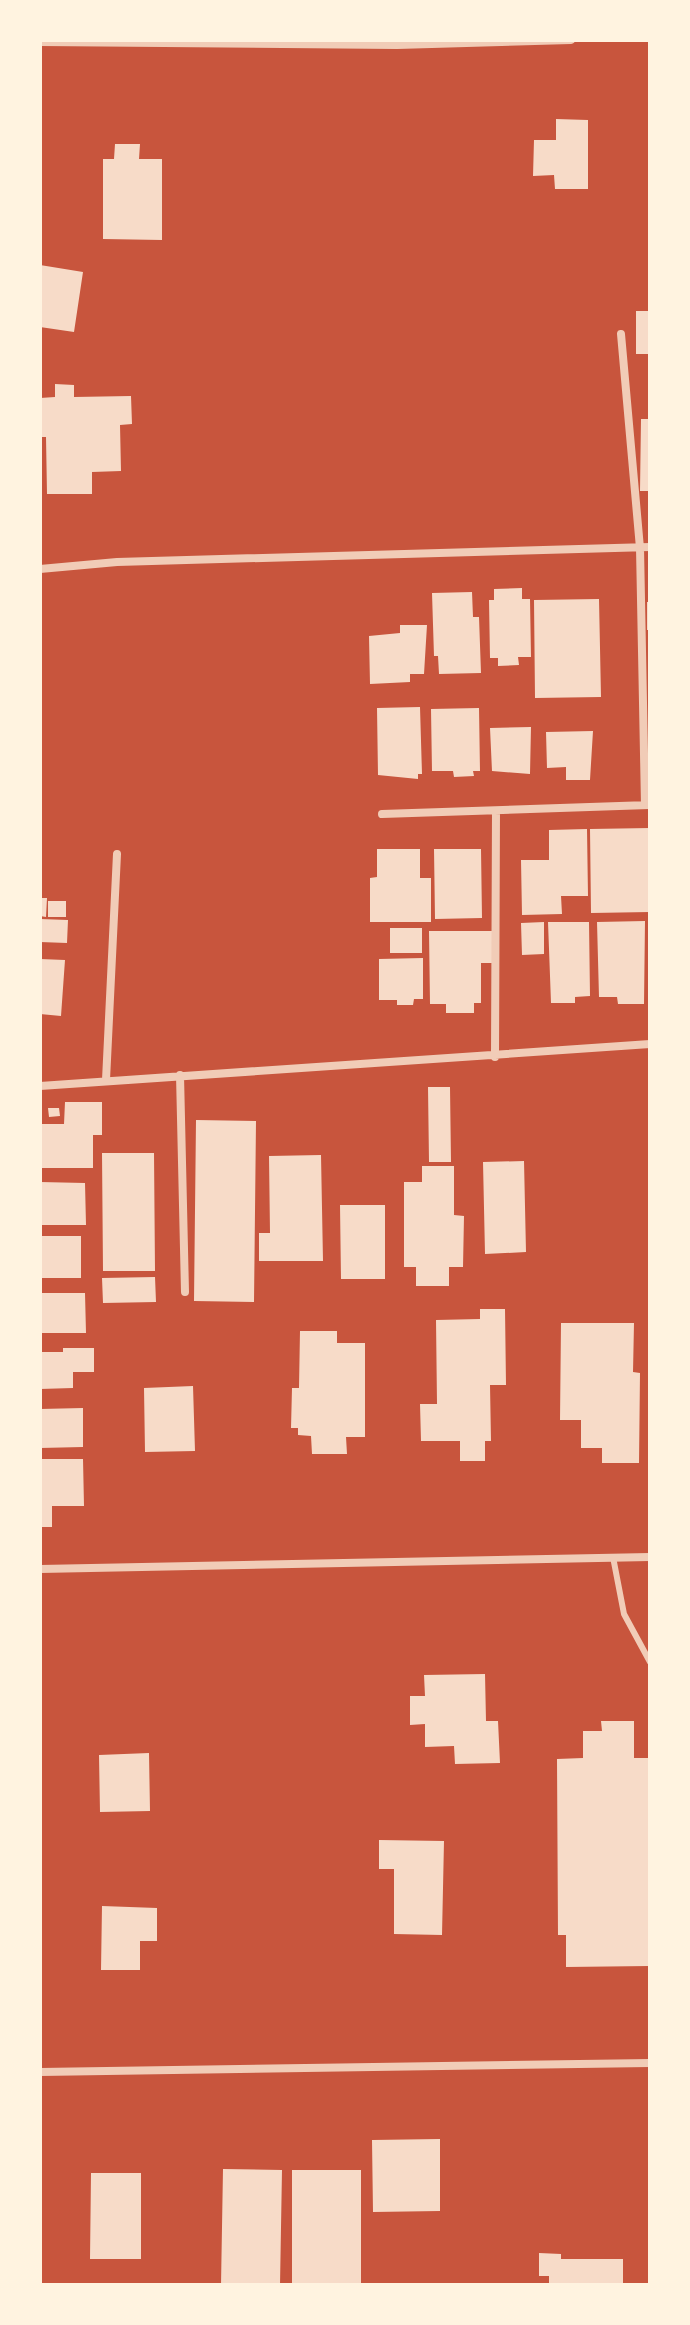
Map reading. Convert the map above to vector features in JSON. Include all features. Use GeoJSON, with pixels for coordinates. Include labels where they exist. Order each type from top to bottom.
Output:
{"type":"FeatureCollection","features":[{"type":"Feature","properties":{"kind":"street"},"geometry":{"type":"LineString","coordinates":[[40,42],[571,40]]}},
{"type":"Feature","properties":{"kind":"street"},"geometry":{"type":"LineString","coordinates":[[382,814],[648,805],[645,547],[621,334]]}},
{"type":"Feature","properties":{"kind":"street"},"geometry":{"type":"LineString","coordinates":[[40,569],[117,562],[645,547]]}},
{"type":"Feature","properties":{"kind":"street"},"geometry":{"type":"LineString","coordinates":[[495,1057],[496,811]]}},
{"type":"Feature","properties":{"kind":"street"},"geometry":{"type":"LineString","coordinates":[[106,1080],[117,854]]}},
{"type":"Feature","properties":{"kind":"street"},"geometry":{"type":"LineString","coordinates":[[40,1086],[650,1044]]}},
{"type":"Feature","properties":{"kind":"street"},"geometry":{"type":"LineString","coordinates":[[180,1075],[185,1292]]}},
{"type":"Feature","properties":{"kind":"street"},"geometry":{"type":"LineString","coordinates":[[40,1569],[650,1557]]}},
{"type":"Feature","properties":{"kind":"street"},"geometry":{"type":"LineString","coordinates":[[40,2072],[650,2063]]}},
{"type":"Feature","properties":{"kind":"lane"},"geometry":{"type":"LineString","coordinates":[[613,1557],[624,1614],[650,1662]]}},
{"type":"Feature","properties":{"kind":"building"},"geometry":{"type":"Polygon","coordinates":[[[556,119],[588,120],[588,189],[555,189],[554,175],[533,176],[534,140],[556,140],[556,119]]]}},
{"type":"Feature","properties":{"kind":"building"},"geometry":{"type":"Polygon","coordinates":[[[115,144],[140,144],[139,159],[162,159],[162,240],[103,239],[103,159],[114,159],[115,144]]]}},
{"type":"Feature","properties":{"kind":"building"},"geometry":{"type":"Polygon","coordinates":[[[40,265],[83,272],[74,332],[40,327],[40,265]]]}},
{"type":"Feature","properties":{"kind":"building"},"geometry":{"type":"Polygon","coordinates":[[[636,311],[650,311],[650,354],[636,354],[636,311]]]}},
{"type":"Feature","properties":{"kind":"building"},"geometry":{"type":"Polygon","coordinates":[[[55,384],[74,385],[74,397],[131,396],[132,424],[120,425],[121,471],[92,472],[92,494],[47,494],[46,437],[40,437],[40,398],[55,397],[55,384]]]}},
{"type":"Feature","properties":{"kind":"building"},"geometry":{"type":"Polygon","coordinates":[[[641,419],[650,419],[650,491],[640,491],[641,419]]]}},
{"type":"Feature","properties":{"kind":"building"},"geometry":{"type":"Polygon","coordinates":[[[522,588],[522,599],[530,599],[531,657],[518,657],[519,665],[498,666],[498,658],[490,658],[489,600],[494,600],[494,589],[522,588]]]}},
{"type":"Feature","properties":{"kind":"building"},"geometry":{"type":"Polygon","coordinates":[[[472,592],[473,617],[479,617],[481,673],[439,674],[438,656],[434,656],[432,593],[472,592]]]}},
{"type":"Feature","properties":{"kind":"building"},"geometry":{"type":"Polygon","coordinates":[[[599,599],[601,697],[535,698],[534,600],[599,599]]]}},
{"type":"Feature","properties":{"kind":"building"},"geometry":{"type":"Polygon","coordinates":[[[647,602],[650,602],[650,630],[647,630],[647,602]]]}},
{"type":"Feature","properties":{"kind":"building"},"geometry":{"type":"Polygon","coordinates":[[[400,625],[427,625],[424,674],[410,674],[410,682],[370,684],[369,636],[400,633],[400,625]]]}},
{"type":"Feature","properties":{"kind":"building"},"geometry":{"type":"Polygon","coordinates":[[[420,707],[422,774],[418,774],[418,779],[378,775],[377,708],[420,707]]]}},
{"type":"Feature","properties":{"kind":"building"},"geometry":{"type":"Polygon","coordinates":[[[479,708],[480,771],[473,771],[474,776],[454,777],[453,771],[432,771],[431,709],[479,708]]]}},
{"type":"Feature","properties":{"kind":"building"},"geometry":{"type":"Polygon","coordinates":[[[531,727],[530,774],[492,771],[490,728],[531,727]]]}},
{"type":"Feature","properties":{"kind":"building"},"geometry":{"type":"Polygon","coordinates":[[[593,731],[590,780],[566,780],[566,767],[547,768],[546,732],[593,731]]]}},
{"type":"Feature","properties":{"kind":"building"},"geometry":{"type":"Polygon","coordinates":[[[650,828],[650,912],[591,913],[590,829],[650,828]]]}},
{"type":"Feature","properties":{"kind":"building"},"geometry":{"type":"Polygon","coordinates":[[[587,829],[588,896],[561,896],[562,914],[522,915],[521,860],[549,860],[549,830],[587,829]]]}},
{"type":"Feature","properties":{"kind":"building"},"geometry":{"type":"Polygon","coordinates":[[[377,849],[420,849],[420,878],[431,878],[431,922],[370,922],[370,878],[377,877],[377,849]]]}},
{"type":"Feature","properties":{"kind":"building"},"geometry":{"type":"Polygon","coordinates":[[[434,849],[481,849],[482,918],[435,919],[434,849]]]}},
{"type":"Feature","properties":{"kind":"building"},"geometry":{"type":"Polygon","coordinates":[[[40,898],[47,898],[46,917],[40,916],[40,898]]]}},
{"type":"Feature","properties":{"kind":"building"},"geometry":{"type":"Polygon","coordinates":[[[48,901],[66,901],[66,917],[48,917],[48,901]]]}},
{"type":"Feature","properties":{"kind":"building"},"geometry":{"type":"Polygon","coordinates":[[[40,919],[68,920],[67,943],[40,942],[40,919]]]}},
{"type":"Feature","properties":{"kind":"building"},"geometry":{"type":"Polygon","coordinates":[[[645,921],[644,1004],[618,1004],[617,997],[599,997],[597,922],[645,921]]]}},
{"type":"Feature","properties":{"kind":"building"},"geometry":{"type":"Polygon","coordinates":[[[544,922],[544,954],[522,955],[521,923],[544,922]]]}},
{"type":"Feature","properties":{"kind":"building"},"geometry":{"type":"Polygon","coordinates":[[[548,922],[589,922],[590,996],[575,997],[575,1003],[551,1003],[548,922]]]}},
{"type":"Feature","properties":{"kind":"building"},"geometry":{"type":"Polygon","coordinates":[[[390,928],[422,928],[422,953],[390,953],[390,928]]]}},
{"type":"Feature","properties":{"kind":"building"},"geometry":{"type":"Polygon","coordinates":[[[429,931],[493,931],[494,963],[481,963],[481,1003],[474,1003],[474,1013],[446,1013],[446,1004],[430,1004],[429,931]]]}},
{"type":"Feature","properties":{"kind":"building"},"geometry":{"type":"Polygon","coordinates":[[[423,958],[423,999],[414,999],[413,1005],[397,1005],[397,1000],[379,1000],[379,959],[423,958]]]}},
{"type":"Feature","properties":{"kind":"building"},"geometry":{"type":"Polygon","coordinates":[[[40,959],[65,960],[61,1016],[40,1014],[40,959]]]}},
{"type":"Feature","properties":{"kind":"building"},"geometry":{"type":"Polygon","coordinates":[[[428,1087],[450,1087],[451,1162],[429,1162],[428,1087]]]}},
{"type":"Feature","properties":{"kind":"building"},"geometry":{"type":"Polygon","coordinates":[[[65,1102],[102,1102],[102,1135],[93,1135],[93,1168],[40,1168],[40,1124],[64,1124],[65,1102]]]}},
{"type":"Feature","properties":{"kind":"building"},"geometry":{"type":"Polygon","coordinates":[[[48,1108],[59,1108],[60,1116],[49,1117],[48,1108]]]}},
{"type":"Feature","properties":{"kind":"building"},"geometry":{"type":"Polygon","coordinates":[[[196,1120],[256,1121],[254,1302],[194,1301],[196,1120]]]}},
{"type":"Feature","properties":{"kind":"building"},"geometry":{"type":"Polygon","coordinates":[[[102,1153],[154,1153],[155,1271],[103,1271],[102,1153]]]}},
{"type":"Feature","properties":{"kind":"building"},"geometry":{"type":"Polygon","coordinates":[[[321,1155],[323,1261],[259,1261],[259,1233],[270,1233],[269,1156],[321,1155]]]}},
{"type":"Feature","properties":{"kind":"building"},"geometry":{"type":"Polygon","coordinates":[[[524,1161],[526,1252],[485,1254],[483,1162],[524,1161]]]}},
{"type":"Feature","properties":{"kind":"building"},"geometry":{"type":"Polygon","coordinates":[[[422,1166],[454,1166],[454,1215],[464,1216],[463,1267],[449,1267],[449,1286],[416,1286],[416,1267],[404,1267],[404,1182],[422,1182],[422,1166]]]}},
{"type":"Feature","properties":{"kind":"building"},"geometry":{"type":"Polygon","coordinates":[[[40,1182],[85,1183],[86,1225],[40,1225],[40,1182]]]}},
{"type":"Feature","properties":{"kind":"building"},"geometry":{"type":"Polygon","coordinates":[[[340,1205],[385,1205],[385,1279],[341,1279],[340,1205]]]}},
{"type":"Feature","properties":{"kind":"building"},"geometry":{"type":"Polygon","coordinates":[[[40,1236],[81,1236],[81,1278],[40,1278],[40,1236]]]}},
{"type":"Feature","properties":{"kind":"building"},"geometry":{"type":"Polygon","coordinates":[[[155,1277],[156,1302],[103,1303],[102,1278],[155,1277]]]}},
{"type":"Feature","properties":{"kind":"building"},"geometry":{"type":"Polygon","coordinates":[[[40,1293],[85,1293],[86,1333],[40,1333],[40,1293]]]}},
{"type":"Feature","properties":{"kind":"building"},"geometry":{"type":"Polygon","coordinates":[[[480,1309],[505,1309],[506,1385],[490,1385],[491,1441],[485,1441],[485,1461],[460,1461],[460,1441],[421,1441],[420,1404],[437,1404],[436,1320],[480,1319],[480,1309]]]}},
{"type":"Feature","properties":{"kind":"building"},"geometry":{"type":"Polygon","coordinates":[[[561,1323],[634,1323],[633,1372],[640,1373],[639,1463],[602,1463],[602,1448],[581,1448],[581,1420],[560,1420],[561,1323]]]}},
{"type":"Feature","properties":{"kind":"building"},"geometry":{"type":"Polygon","coordinates":[[[300,1331],[337,1331],[337,1343],[365,1343],[365,1437],[346,1437],[347,1454],[312,1454],[311,1436],[298,1435],[298,1428],[291,1428],[292,1388],[299,1388],[300,1331]]]}},
{"type":"Feature","properties":{"kind":"building"},"geometry":{"type":"Polygon","coordinates":[[[63,1348],[94,1348],[94,1372],[73,1372],[73,1388],[40,1389],[40,1352],[63,1352],[63,1348]]]}},
{"type":"Feature","properties":{"kind":"building"},"geometry":{"type":"Polygon","coordinates":[[[193,1386],[195,1451],[145,1452],[144,1388],[193,1386]]]}},
{"type":"Feature","properties":{"kind":"building"},"geometry":{"type":"Polygon","coordinates":[[[83,1408],[83,1447],[40,1448],[40,1409],[83,1408]]]}},
{"type":"Feature","properties":{"kind":"building"},"geometry":{"type":"Polygon","coordinates":[[[40,1459],[83,1459],[84,1506],[52,1506],[52,1527],[40,1527],[40,1459]]]}},
{"type":"Feature","properties":{"kind":"building"},"geometry":{"type":"Polygon","coordinates":[[[485,1674],[486,1721],[498,1721],[500,1763],[455,1764],[454,1746],[425,1747],[425,1724],[410,1725],[410,1696],[425,1696],[424,1675],[485,1674]]]}},
{"type":"Feature","properties":{"kind":"building"},"geometry":{"type":"Polygon","coordinates":[[[601,1721],[634,1721],[634,1758],[650,1758],[650,1966],[566,1967],[566,1935],[558,1935],[557,1759],[583,1758],[583,1731],[602,1731],[601,1721]]]}},
{"type":"Feature","properties":{"kind":"building"},"geometry":{"type":"Polygon","coordinates":[[[149,1753],[150,1811],[100,1812],[99,1755],[149,1753]]]}},
{"type":"Feature","properties":{"kind":"building"},"geometry":{"type":"Polygon","coordinates":[[[379,1840],[444,1841],[442,1935],[394,1934],[394,1869],[379,1869],[379,1840]]]}},
{"type":"Feature","properties":{"kind":"building"},"geometry":{"type":"Polygon","coordinates":[[[102,1906],[157,1908],[157,1941],[140,1941],[140,1970],[101,1970],[102,1906]]]}},
{"type":"Feature","properties":{"kind":"building"},"geometry":{"type":"Polygon","coordinates":[[[440,2139],[440,2211],[373,2212],[372,2140],[440,2139]]]}},
{"type":"Feature","properties":{"kind":"building"},"geometry":{"type":"Polygon","coordinates":[[[223,2169],[282,2170],[280,2285],[221,2285],[223,2169]]]}},
{"type":"Feature","properties":{"kind":"building"},"geometry":{"type":"Polygon","coordinates":[[[292,2170],[361,2170],[361,2285],[292,2285],[292,2170]]]}},
{"type":"Feature","properties":{"kind":"building"},"geometry":{"type":"Polygon","coordinates":[[[91,2173],[141,2173],[141,2259],[90,2259],[91,2173]]]}},
{"type":"Feature","properties":{"kind":"building"},"geometry":{"type":"Polygon","coordinates":[[[539,2253],[561,2254],[561,2259],[623,2259],[623,2285],[549,2285],[549,2276],[539,2276],[539,2253]]]}}]}
